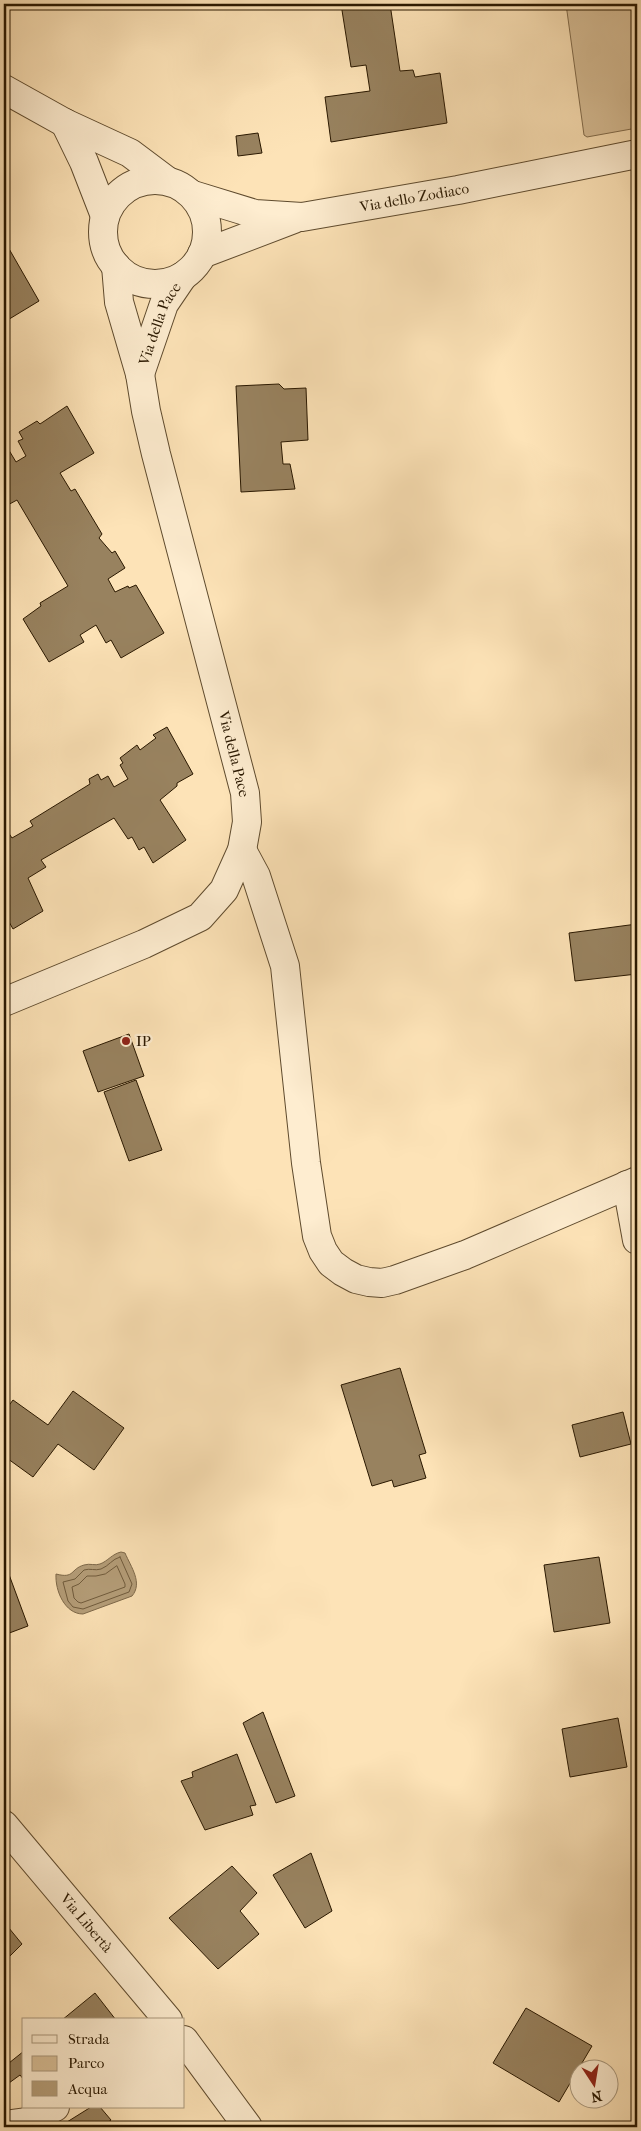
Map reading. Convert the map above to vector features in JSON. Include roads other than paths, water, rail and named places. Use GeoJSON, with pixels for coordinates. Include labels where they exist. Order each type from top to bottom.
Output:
{"type":"FeatureCollection","features":[{"type":"Feature","properties":{"kind":"street"},"geometry":{"type":"LineString","coordinates":[[4,89],[65,123],[130,153],[166,180],[180,186],[193,195]]}},
{"type":"Feature","properties":{"kind":"street","name":"Via della Pace"},"geometry":{"type":"LineString","coordinates":[[65,123],[84,162],[105,216]]}},
{"type":"Feature","properties":{"kind":"street","name":"Via dello Zodiaco"},"geometry":{"type":"LineString","coordinates":[[193,195],[255,214],[302,216],[458,190],[637,154]]}},
{"type":"Feature","properties":{"kind":"street","name":"Via della Pace"},"geometry":{"type":"LineString","coordinates":[[166,180],[150,180],[136,183],[122,191],[111,202],[105,216],[102,234],[106,251],[116,266],[127,276],[140,282],[155,284],[170,282],[183,276]]}},
{"type":"Feature","properties":{"kind":"street","name":"Via della Pace"},"geometry":{"type":"LineString","coordinates":[[140,374],[164,304],[183,276],[194,266],[202,254],[207,239],[206,223],[202,208],[193,195]]}},
{"type":"Feature","properties":{"kind":"street","name":"Via della Pace"},"geometry":{"type":"LineString","coordinates":[[202,254],[302,216]]}},
{"type":"Feature","properties":{"kind":"street","name":"Via della Pace"},"geometry":{"type":"LineString","coordinates":[[6,998],[144,944],[200,917],[224,890],[242,850],[247,822],[245,793],[156,454],[140,374],[118,302],[116,266]]}},
{"type":"Feature","properties":{"kind":"street"},"geometry":{"type":"LineString","coordinates":[[242,850],[256,876],[286,966],[317,1236],[322,1250],[331,1262],[343,1272],[356,1279],[382,1283],[395,1280],[465,1255],[632,1183],[637,1240]]}},
{"type":"Feature","properties":{"kind":"street","name":"Via Libertà"},"geometry":{"type":"LineString","coordinates":[[4,1825],[166,2018]]}},
{"type":"Feature","properties":{"kind":"street"},"geometry":{"type":"LineString","coordinates":[[185,2041],[248,2127]]}},
{"type":"Feature","properties":{"kind":"street"},"geometry":{"type":"LineString","coordinates":[[4,2126],[26,2122],[53,2108]]}},
{"type":"Feature","properties":{"kind":"water"},"geometry":{"type":"Polygon","coordinates":[[[121,1552],[125,1553],[135,1575],[136,1586],[132,1596],[83,1614],[77,1613],[66,1606],[59,1594],[56,1574],[66,1575],[86,1564],[100,1564],[121,1552]]]}},
{"type":"Feature","properties":{"kind":"place","name":"IP"},"geometry":{"type":"Point","coordinates":[126,1041]}}]}
